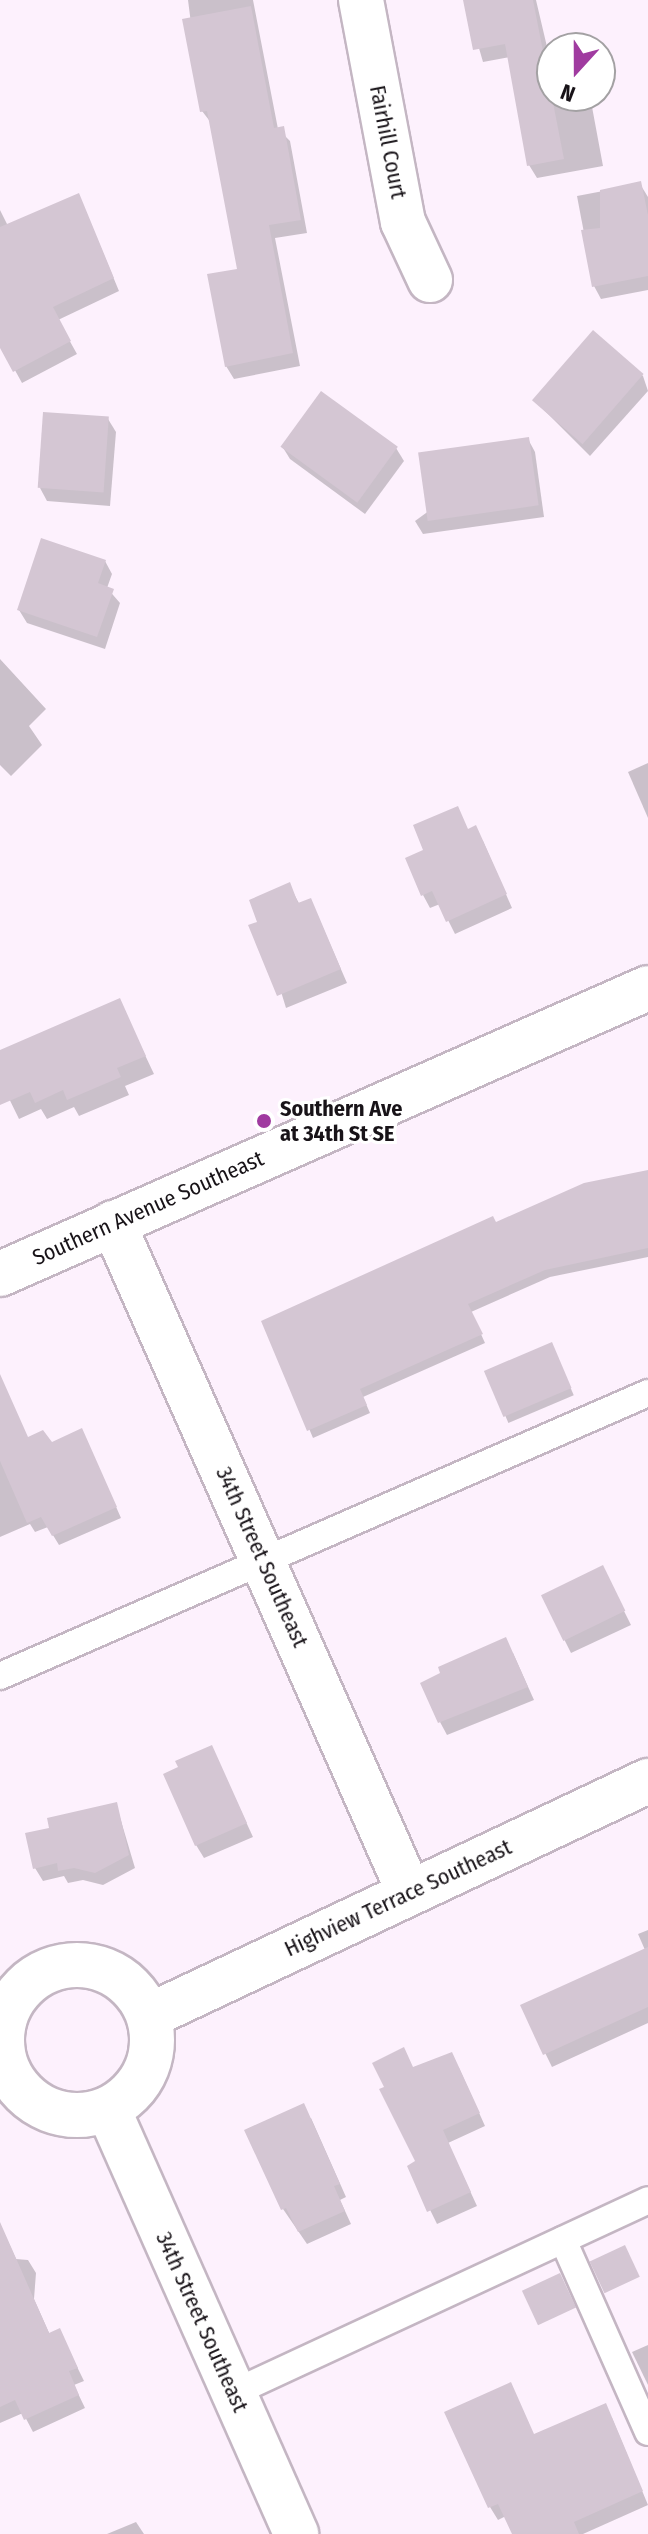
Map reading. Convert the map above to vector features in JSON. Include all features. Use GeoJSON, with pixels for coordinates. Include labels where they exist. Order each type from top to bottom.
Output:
{"type":"FeatureCollection","features":[{"type":"Feature","properties":{"kind":"street","name":"Fairhill Court"},"geometry":{"type":"LineString","coordinates":[[361,0],[403,222],[430,280]]}},
{"type":"Feature","properties":{"kind":"street","name":"Southern Avenue Southeast"},"geometry":{"type":"LineString","coordinates":[[0,1274],[648,988]]}},
{"type":"Feature","properties":{"kind":"street","name":"34th Street Southeast"},"geometry":{"type":"LineString","coordinates":[[113,1223],[409,1892]]}},
{"type":"Feature","properties":{"kind":"street","name":"Highview Terrace Southeast"},"geometry":{"type":"LineString","coordinates":[[149,2016],[648,1781]]}},
{"type":"Feature","properties":{"kind":"street"},"geometry":{"type":"LineString","coordinates":[[65,1965],[92,1966],[116,1976],[137,1993],[149,2016],[152,2044],[146,2071],[131,2093],[108,2109],[67,2115],[29,2098],[6,2065],[1,2039],[6,2013],[20,1990],[40,1973],[65,1965]]}},
{"type":"Feature","properties":{"kind":"street","name":"34th Street Southeast"},"geometry":{"type":"LineString","coordinates":[[108,2109],[296,2534]]}},
{"type":"Feature","properties":{"kind":"lane"},"geometry":{"type":"LineString","coordinates":[[0,1676],[648,1393]]}},
{"type":"Feature","properties":{"kind":"lane"},"geometry":{"type":"LineString","coordinates":[[233,2393],[648,2200]]}},
{"type":"Feature","properties":{"kind":"lane"},"geometry":{"type":"LineString","coordinates":[[563,2240],[648,2432]]}},
{"type":"Feature","properties":{"kind":"building"},"geometry":{"type":"Polygon","coordinates":[[[463,0],[533,0],[539,32],[536,32],[536,112],[555,112],[564,159],[527,166],[505,44],[473,50],[463,0]]]}},
{"type":"Feature","properties":{"kind":"building"},"geometry":{"type":"Polygon","coordinates":[[[251,6],[274,128],[284,126],[301,220],[269,225],[293,353],[225,367],[207,274],[237,269],[207,111],[200,112],[182,19],[251,6]]]}},
{"type":"Feature","properties":{"kind":"building"},"geometry":{"type":"Polygon","coordinates":[[[641,181],[648,215],[648,276],[592,287],[581,230],[600,228],[600,190],[641,181]]]}},
{"type":"Feature","properties":{"kind":"building"},"geometry":{"type":"Polygon","coordinates":[[[79,193],[114,278],[53,307],[71,341],[13,372],[0,348],[0,227],[79,193]]]}},
{"type":"Feature","properties":{"kind":"building"},"geometry":{"type":"Polygon","coordinates":[[[593,330],[644,374],[583,444],[532,400],[593,330]]]}},
{"type":"Feature","properties":{"kind":"building"},"geometry":{"type":"Polygon","coordinates":[[[321,391],[398,447],[357,503],[280,447],[321,391]]]}},
{"type":"Feature","properties":{"kind":"building"},"geometry":{"type":"Polygon","coordinates":[[[43,412],[109,417],[104,492],[38,488],[43,412]]]}},
{"type":"Feature","properties":{"kind":"building"},"geometry":{"type":"Polygon","coordinates":[[[529,437],[539,505],[428,521],[418,453],[529,437]]]}},
{"type":"Feature","properties":{"kind":"building"},"geometry":{"type":"Polygon","coordinates":[[[41,538],[106,560],[98,583],[114,589],[97,637],[17,610],[41,538]]]}},
{"type":"Feature","properties":{"kind":"building"},"geometry":{"type":"Polygon","coordinates":[[[458,806],[468,829],[476,825],[507,894],[446,922],[432,891],[421,896],[405,858],[423,850],[413,825],[458,806]]]}},
{"type":"Feature","properties":{"kind":"building"},"geometry":{"type":"Polygon","coordinates":[[[290,882],[298,903],[311,898],[341,969],[277,996],[248,925],[257,922],[249,900],[290,882]]]}},
{"type":"Feature","properties":{"kind":"building"},"geometry":{"type":"Polygon","coordinates":[[[120,998],[146,1056],[117,1068],[121,1077],[67,1100],[63,1090],[35,1103],[30,1092],[0,1105],[0,1050],[120,998]]]}},
{"type":"Feature","properties":{"kind":"building"},"geometry":{"type":"Polygon","coordinates":[[[648,1170],[648,1248],[545,1270],[468,1304],[483,1334],[360,1389],[367,1405],[307,1431],[261,1321],[493,1216],[496,1222],[584,1183],[648,1170]]]}},
{"type":"Feature","properties":{"kind":"building"},"geometry":{"type":"Polygon","coordinates":[[[552,1342],[572,1388],[503,1417],[484,1371],[552,1342]]]}},
{"type":"Feature","properties":{"kind":"building"},"geometry":{"type":"Polygon","coordinates":[[[0,1374],[28,1437],[43,1430],[52,1442],[82,1428],[117,1507],[52,1536],[41,1517],[27,1523],[0,1461],[0,1374]]]}},
{"type":"Feature","properties":{"kind":"building"},"geometry":{"type":"Polygon","coordinates":[[[603,1565],[625,1611],[563,1641],[541,1595],[603,1565]]]}},
{"type":"Feature","properties":{"kind":"building"},"geometry":{"type":"Polygon","coordinates":[[[506,1637],[528,1687],[438,1723],[420,1683],[440,1673],[438,1667],[506,1637]]]}},
{"type":"Feature","properties":{"kind":"building"},"geometry":{"type":"Polygon","coordinates":[[[212,1745],[247,1823],[195,1846],[163,1774],[178,1767],[175,1761],[212,1745]]]}},
{"type":"Feature","properties":{"kind":"building"},"geometry":{"type":"Polygon","coordinates":[[[117,1802],[129,1855],[95,1873],[74,1868],[58,1871],[57,1863],[33,1869],[25,1833],[49,1828],[47,1818],[117,1802]]]}},
{"type":"Feature","properties":{"kind":"building"},"geometry":{"type":"Polygon","coordinates":[[[648,1947],[648,2007],[543,2055],[520,2005],[648,1947]]]}},
{"type":"Feature","properties":{"kind":"building"},"geometry":{"type":"Polygon","coordinates":[[[404,2047],[413,2067],[452,2052],[480,2113],[443,2130],[471,2192],[427,2212],[407,2166],[415,2161],[379,2089],[384,2087],[372,2063],[404,2047]]]}},
{"type":"Feature","properties":{"kind":"building"},"geometry":{"type":"Polygon","coordinates":[[[304,2103],[340,2184],[334,2186],[345,2211],[298,2232],[286,2208],[281,2210],[244,2130],[304,2103]]]}},
{"type":"Feature","properties":{"kind":"building"},"geometry":{"type":"Polygon","coordinates":[[[0,2222],[49,2333],[60,2328],[78,2368],[69,2371],[79,2395],[24,2420],[15,2400],[0,2407],[0,2222]]]}},
{"type":"Feature","properties":{"kind":"building"},"geometry":{"type":"Polygon","coordinates":[[[625,2245],[640,2277],[604,2293],[590,2261],[625,2245]]]}},
{"type":"Feature","properties":{"kind":"building"},"geometry":{"type":"Polygon","coordinates":[[[560,2273],[576,2307],[538,2325],[522,2291],[560,2273]]]}},
{"type":"Feature","properties":{"kind":"building"},"geometry":{"type":"Polygon","coordinates":[[[511,2382],[534,2434],[606,2403],[643,2491],[574,2522],[579,2534],[512,2534],[498,2504],[488,2508],[444,2412],[511,2382]]]}},
{"type":"Feature","properties":{"kind":"place","name":"Southern Ave at 34th St SE"},"geometry":{"type":"Point","coordinates":[264,1121]}}]}
